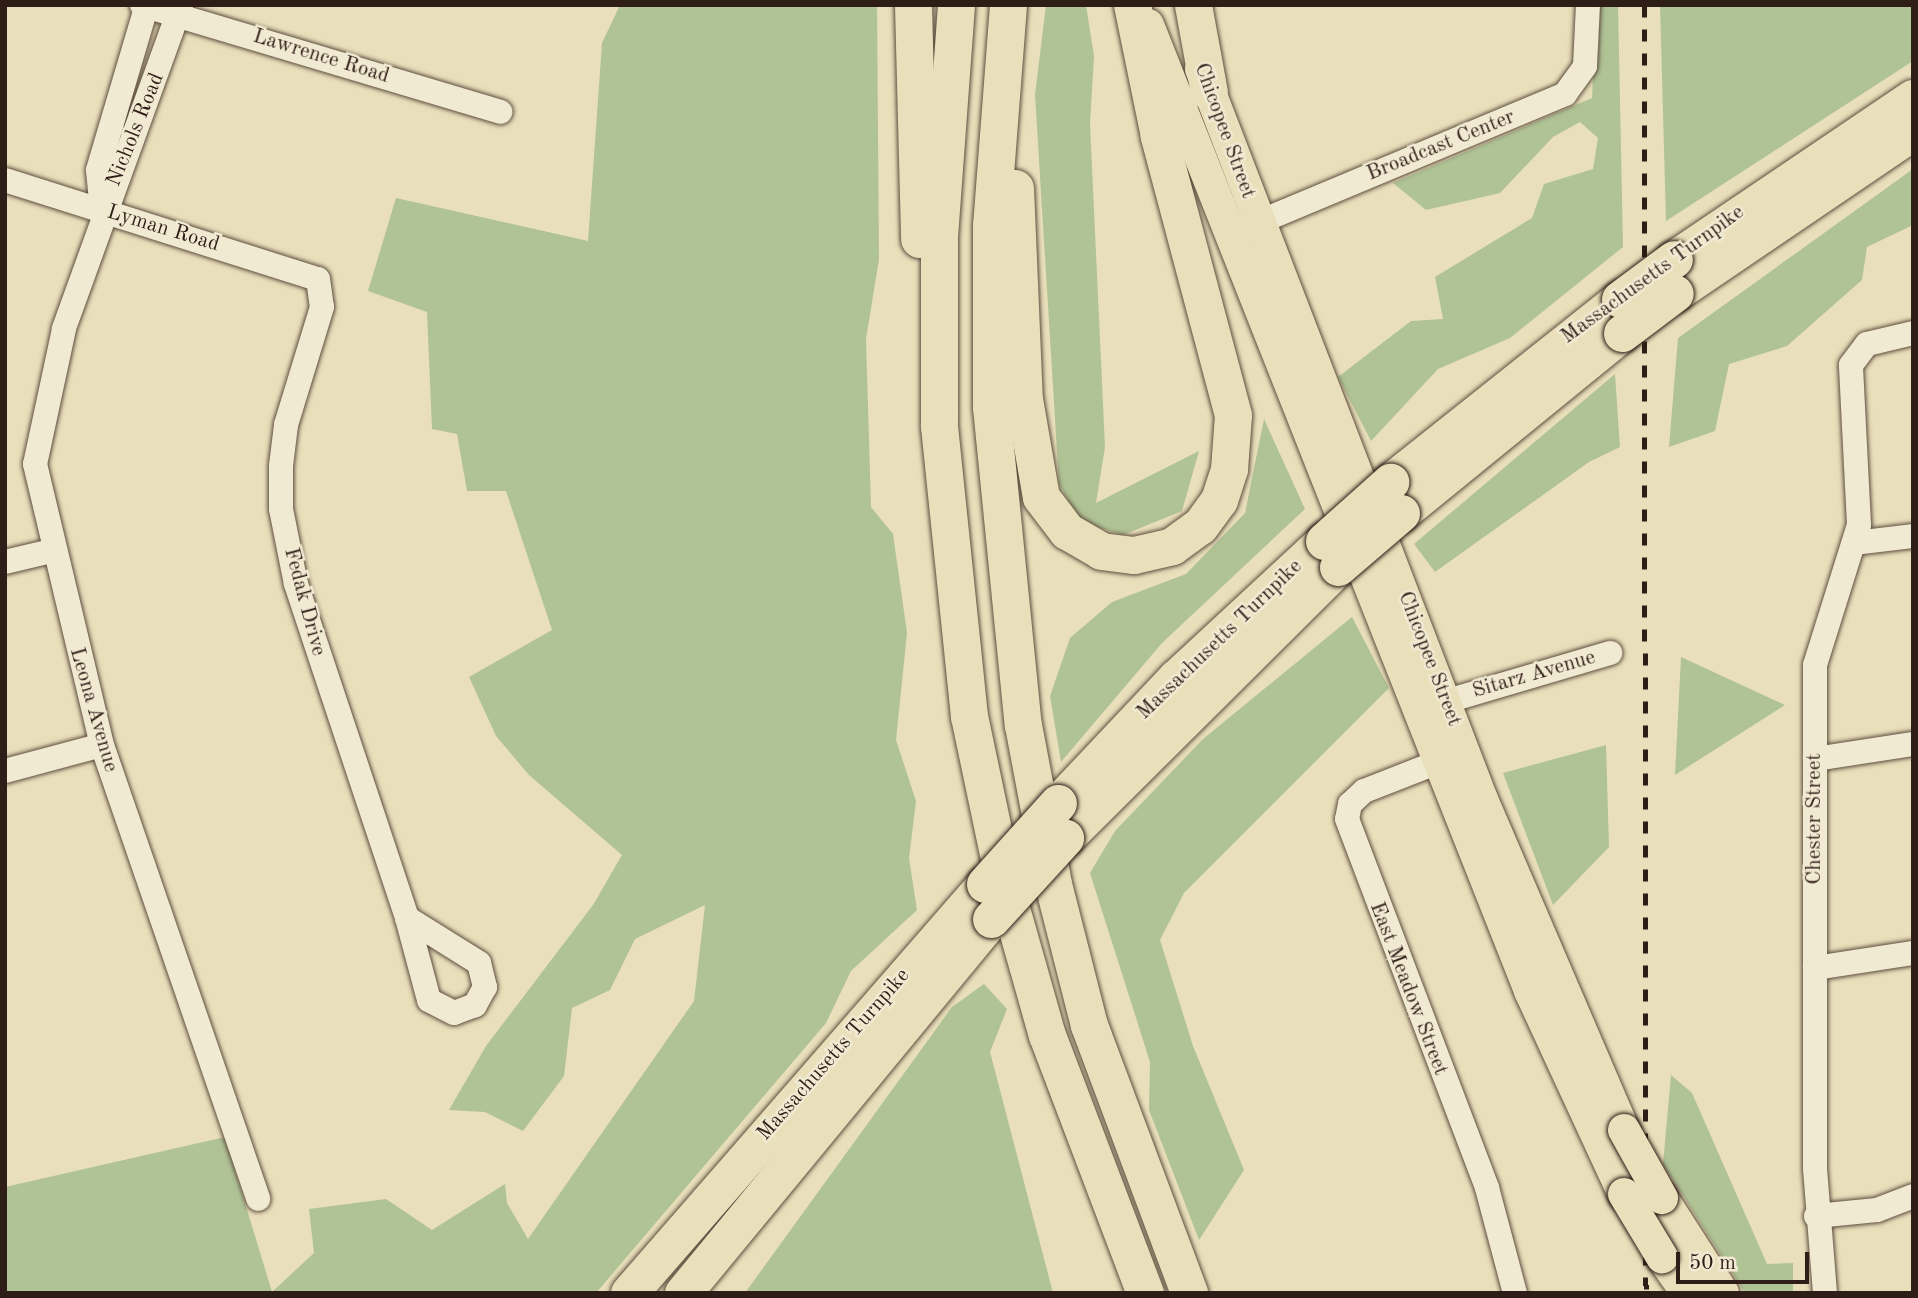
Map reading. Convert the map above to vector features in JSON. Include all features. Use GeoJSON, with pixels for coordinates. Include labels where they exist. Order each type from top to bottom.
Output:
{"type":"FeatureCollection","features":[{"type":"Feature","properties":{"kind":"highway"},"geometry":{"type":"LineString","coordinates":[[913,5],[915,178],[942,479],[969,716],[1005,887],[1064,1086],[1145,1293]]}},
{"type":"Feature","properties":{"kind":"highway"},"geometry":{"type":"LineString","coordinates":[[942,479],[939,235],[956,5]]}},
{"type":"Feature","properties":{"kind":"highway"},"geometry":{"type":"LineString","coordinates":[[1009,5],[1021,350],[1035,481],[1048,510],[1077,539],[1134,555],[1172,546],[1207,518],[1227,480],[1234,436],[1229,395],[1159,136],[1132,5]]}},
{"type":"Feature","properties":{"kind":"highway"},"geometry":{"type":"LineString","coordinates":[[1009,5],[991,225],[991,394],[1023,725],[1086,1014],[1189,1293]]}},
{"type":"Feature","properties":{"kind":"highway"},"geometry":{"type":"LineString","coordinates":[[1193,5],[1209,92]]}},
{"type":"Feature","properties":{"kind":"highway","name":"Massachusetts Turnpike"},"geometry":{"type":"LineString","coordinates":[[683,1293],[988,902],[1058,803],[1176,678],[1331,554],[1395,497],[1621,316],[1913,98]]}},
{"type":"Feature","properties":{"kind":"highway","name":"Massachusetts Turnpike"},"geometry":{"type":"LineString","coordinates":[[1674,276],[1913,131]]}},
{"type":"Feature","properties":{"kind":"highway","name":"Massachusetts Turnpike"},"geometry":{"type":"LineString","coordinates":[[629,1293],[988,902],[1065,838],[1331,554]]}},
{"type":"Feature","properties":{"kind":"main road","name":"Chicopee Street"},"geometry":{"type":"LineString","coordinates":[[1141,5],[1228,235],[1432,705]]}},
{"type":"Feature","properties":{"kind":"main road","name":"Chicopee Street"},"geometry":{"type":"LineString","coordinates":[[1178,5],[1558,1057],[1624,1194],[1687,1293]]}},
{"type":"Feature","properties":{"kind":"main road","name":"Chicopee Street"},"geometry":{"type":"LineString","coordinates":[[1451,757],[1623,1130],[1662,1198],[1723,1293]]}},
{"type":"Feature","properties":{"kind":"street","name":"Broadcast Center"},"geometry":{"type":"LineString","coordinates":[[1228,235],[1565,94],[1585,66],[1588,5]]}},
{"type":"Feature","properties":{"kind":"street","name":"Lawrence Road"},"geometry":{"type":"LineString","coordinates":[[145,6],[180,10],[500,112]]}},
{"type":"Feature","properties":{"kind":"street","name":"Nichols Road"},"geometry":{"type":"LineString","coordinates":[[102,211],[98,170],[145,6]]}},
{"type":"Feature","properties":{"kind":"street","name":"Nichols Road"},"geometry":{"type":"LineString","coordinates":[[102,211],[134,147],[180,10]]}},
{"type":"Feature","properties":{"kind":"street","name":"Lyman Road"},"geometry":{"type":"LineString","coordinates":[[5,180],[318,279]]}},
{"type":"Feature","properties":{"kind":"street","name":"Leona Avenue"},"geometry":{"type":"LineString","coordinates":[[102,211],[49,378],[35,447],[51,551],[102,745],[258,1199]]}},
{"type":"Feature","properties":{"kind":"street","name":"Fedak Drive"},"geometry":{"type":"LineString","coordinates":[[318,279],[321,307],[285,425],[281,509],[328,692],[407,918]]}},
{"type":"Feature","properties":{"kind":"street","name":"Chester Street"},"geometry":{"type":"LineString","coordinates":[[1825,1293],[1816,1216],[1815,759],[1818,645],[1855,543],[1859,511],[1850,383],[1857,353],[1878,340],[1913,333]]}},
{"type":"Feature","properties":{"kind":"street"},"geometry":{"type":"LineString","coordinates":[[1855,543],[1913,536]]}},
{"type":"Feature","properties":{"kind":"street"},"geometry":{"type":"LineString","coordinates":[[5,562],[51,551]]}},
{"type":"Feature","properties":{"kind":"street","name":"Sitarz Avenue"},"geometry":{"type":"LineString","coordinates":[[1432,705],[1610,653]]}},
{"type":"Feature","properties":{"kind":"street"},"geometry":{"type":"LineString","coordinates":[[1815,759],[1913,744]]}},
{"type":"Feature","properties":{"kind":"street"},"geometry":{"type":"LineString","coordinates":[[5,771],[102,745]]}},
{"type":"Feature","properties":{"kind":"street","name":"East Meadow Street"},"geometry":{"type":"LineString","coordinates":[[1451,757],[1364,791],[1350,804],[1348,826],[1487,1188],[1515,1293]]}},
{"type":"Feature","properties":{"kind":"street"},"geometry":{"type":"LineString","coordinates":[[1815,968],[1913,953]]}},
{"type":"Feature","properties":{"kind":"street"},"geometry":{"type":"LineString","coordinates":[[1816,1216],[1877,1210],[1913,1196]]}},
{"type":"Feature","properties":{"kind":"green space"},"geometry":{"type":"Polygon","coordinates":[[[620,5],[877,5],[879,259],[866,339],[871,507],[893,534],[907,633],[896,740],[916,801],[909,858],[917,910],[851,971],[826,1023],[596,1293],[5,1293],[5,1187],[225,1137],[272,1292],[314,1253],[309,1209],[386,1199],[432,1230],[505,1184],[507,1203],[528,1239],[694,1001],[705,905],[635,939],[610,990],[572,1008],[564,1076],[523,1131],[485,1112],[449,1110],[486,1046],[593,905],[622,855],[529,775],[496,736],[469,677],[552,630],[506,491],[467,491],[457,434],[432,429],[427,312],[368,291],[396,198],[588,241],[602,43],[620,5]]]}},
{"type":"Feature","properties":{"kind":"green space"},"geometry":{"type":"Polygon","coordinates":[[[1046,5],[1086,5],[1094,56],[1090,124],[1105,447],[1096,503],[1199,451],[1182,511],[1123,535],[1081,522],[1059,484],[1035,95],[1046,5]]]}},
{"type":"Feature","properties":{"kind":"green space"},"geometry":{"type":"Polygon","coordinates":[[[1596,5],[1618,5],[1623,247],[1510,338],[1438,369],[1371,441],[1338,377],[1411,321],[1443,319],[1435,277],[1532,218],[1544,184],[1593,169],[1598,138],[1580,122],[1553,137],[1500,193],[1426,210],[1393,183],[1592,98],[1596,5]]]}},
{"type":"Feature","properties":{"kind":"green space"},"geometry":{"type":"Polygon","coordinates":[[[1660,5],[1913,5],[1913,61],[1666,221],[1660,5]]]}},
{"type":"Feature","properties":{"kind":"green space"},"geometry":{"type":"Polygon","coordinates":[[[1913,169],[1913,225],[1867,247],[1862,280],[1787,346],[1729,364],[1715,431],[1669,447],[1678,338],[1913,169]]]}},
{"type":"Feature","properties":{"kind":"green space"},"geometry":{"type":"Polygon","coordinates":[[[1615,374],[1620,447],[1589,462],[1435,572],[1414,544],[1615,374]]]}},
{"type":"Feature","properties":{"kind":"green space"},"geometry":{"type":"Polygon","coordinates":[[[1264,419],[1305,509],[1162,643],[1061,762],[1050,696],[1070,638],[1112,602],[1186,574],[1245,513],[1264,419]]]}},
{"type":"Feature","properties":{"kind":"green space"},"geometry":{"type":"Polygon","coordinates":[[[1352,617],[1389,688],[1184,893],[1160,940],[1193,1046],[1244,1170],[1199,1240],[1149,1110],[1150,1062],[1090,873],[1115,831],[1203,739],[1352,617]]]}},
{"type":"Feature","properties":{"kind":"green space"},"geometry":{"type":"Polygon","coordinates":[[[1681,657],[1785,705],[1675,775],[1681,657]]]}},
{"type":"Feature","properties":{"kind":"green space"},"geometry":{"type":"Polygon","coordinates":[[[1606,745],[1609,847],[1553,905],[1503,773],[1606,745]]]}},
{"type":"Feature","properties":{"kind":"green space"},"geometry":{"type":"Polygon","coordinates":[[[984,984],[1007,1009],[990,1052],[1053,1293],[745,1293],[952,1007],[984,984]]]}},
{"type":"Feature","properties":{"kind":"green space"},"geometry":{"type":"Polygon","coordinates":[[[1671,1075],[1692,1093],[1767,1264],[1793,1263],[1793,1293],[1745,1293],[1663,1164],[1671,1075]]]}},
{"type":"Feature","properties":{"kind":"railway"},"geometry":{"type":"LineString","coordinates":[[1644,5],[1646,1293]]}}]}
